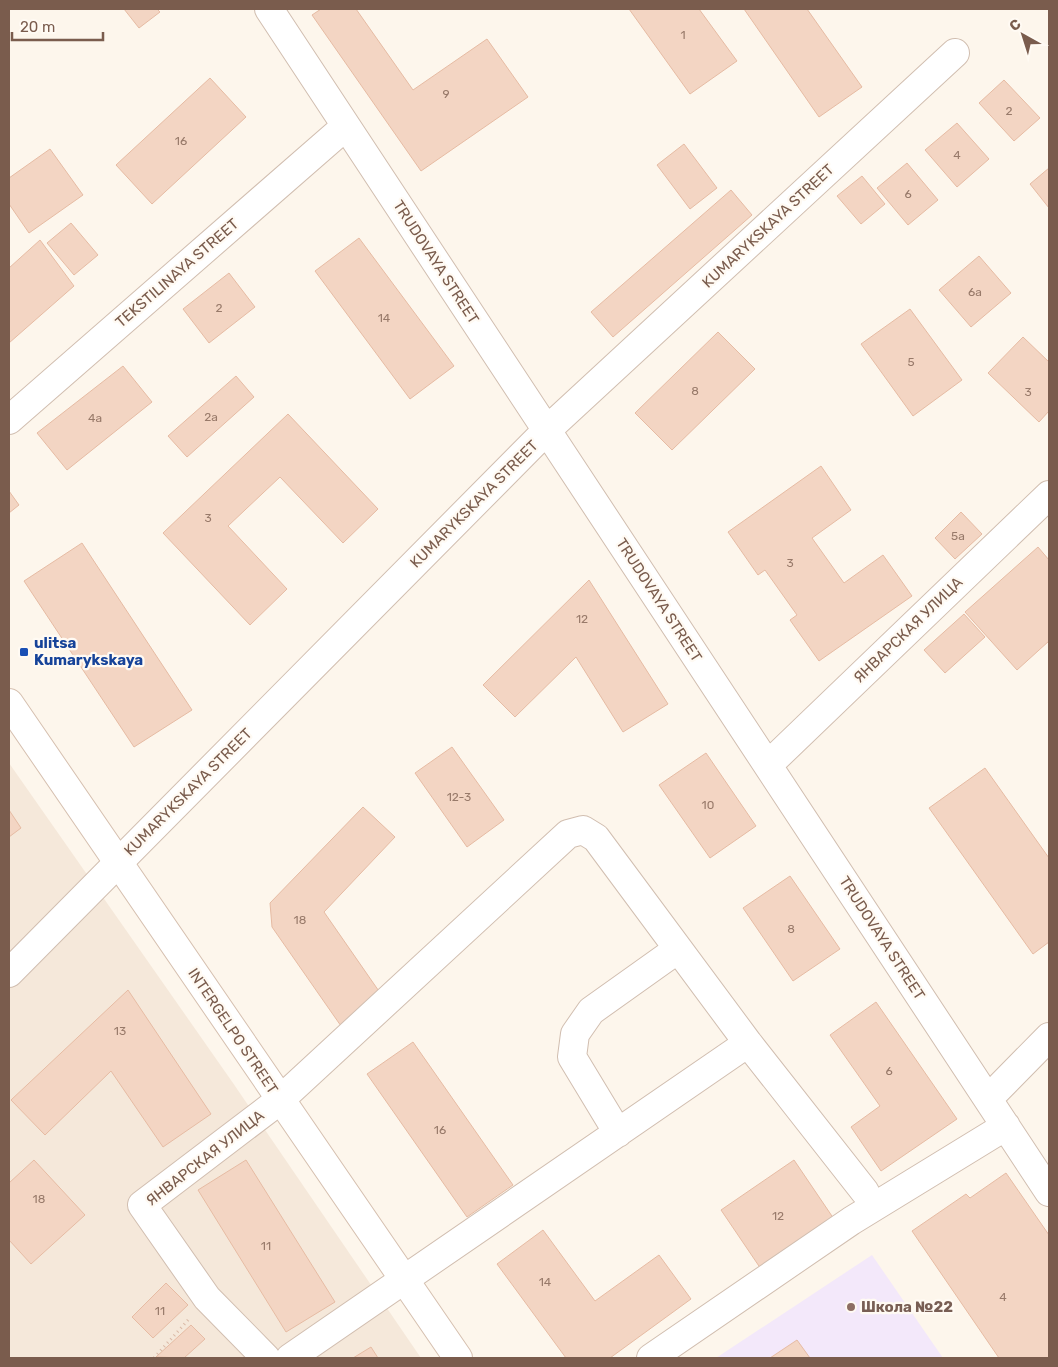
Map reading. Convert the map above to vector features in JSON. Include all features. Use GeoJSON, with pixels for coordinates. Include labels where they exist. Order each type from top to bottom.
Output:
{"type":"FeatureCollection","features":[{"type":"Feature","properties":{"kind":"street","name":"TRUDOVAYA STREET"},"geometry":{"type":"LineString","coordinates":[[268,9],[1049,1192]]}},
{"type":"Feature","properties":{"kind":"street","name":"KUMARYKSKAYA STREET"},"geometry":{"type":"LineString","coordinates":[[9,973],[547,430],[956,52]]}},
{"type":"Feature","properties":{"kind":"street","name":"TEKSTILINAYA STREET"},"geometry":{"type":"LineString","coordinates":[[9,420],[346,126]]}},
{"type":"Feature","properties":{"kind":"street","name":"ЯНВАРСКАЯ УЛИЦА"},"geometry":{"type":"LineString","coordinates":[[768,765],[1049,495]]}},
{"type":"Feature","properties":{"kind":"street","name":"INTERGELPO STREET"},"geometry":{"type":"LineString","coordinates":[[9,704],[458,1358]]}},
{"type":"Feature","properties":{"kind":"street"},"geometry":{"type":"LineString","coordinates":[[280,1100],[568,834],[583,830],[596,838],[748,1043],[865,1192]]}},
{"type":"Feature","properties":{"kind":"street"},"geometry":{"type":"LineString","coordinates":[[618,1134],[572,1057],[575,1034],[591,1011],[678,949]]}},
{"type":"Feature","properties":{"kind":"street"},"geometry":{"type":"LineString","coordinates":[[988,1099],[1049,1037]]}},
{"type":"Feature","properties":{"kind":"street"},"geometry":{"type":"LineString","coordinates":[[290,1358],[406,1281],[748,1043]]}},
{"type":"Feature","properties":{"kind":"street","name":"ЯНВАРСКАЯ УЛИЦА"},"geometry":{"type":"LineString","coordinates":[[266,1358],[207,1298],[142,1205],[280,1100]]}},
{"type":"Feature","properties":{"kind":"street"},"geometry":{"type":"LineString","coordinates":[[651,1358],[851,1221],[1006,1126]]}},
{"type":"Feature","properties":{"kind":"path"},"geometry":{"type":"LineString","coordinates":[[154,1358],[207,1298]]}},
{"type":"Feature","properties":{"kind":"shaded area"},"geometry":{"type":"Polygon","coordinates":[[[9,763],[233,1083],[421,1358],[9,1358],[9,763]]]}},
{"type":"Feature","properties":{"kind":"shaded area","name":"Школа №22"},"geometry":{"type":"Polygon","coordinates":[[[872,1255],[943,1358],[716,1358],[872,1255]]]}},
{"type":"Feature","properties":{"kind":"building"},"geometry":{"type":"Polygon","coordinates":[[[124,9],[157,9],[160,12],[139,28],[124,9]]]}},
{"type":"Feature","properties":{"kind":"building"},"geometry":{"type":"Polygon","coordinates":[[[321,9],[356,9],[413,90],[487,39],[528,97],[421,171],[312,15],[321,9]]]}},
{"type":"Feature","properties":{"kind":"building"},"geometry":{"type":"Polygon","coordinates":[[[629,9],[699,9],[737,61],[690,94],[629,9]]]}},
{"type":"Feature","properties":{"kind":"building"},"geometry":{"type":"Polygon","coordinates":[[[744,9],[807,9],[862,87],[819,117],[744,9]]]}},
{"type":"Feature","properties":{"kind":"building"},"geometry":{"type":"Polygon","coordinates":[[[210,78],[246,117],[152,204],[116,165],[210,78]]]}},
{"type":"Feature","properties":{"kind":"building"},"geometry":{"type":"Polygon","coordinates":[[[1004,80],[1040,118],[1014,141],[979,103],[1004,80]]]}},
{"type":"Feature","properties":{"kind":"building"},"geometry":{"type":"Polygon","coordinates":[[[957,123],[989,159],[957,187],[925,150],[957,123]]]}},
{"type":"Feature","properties":{"kind":"building"},"geometry":{"type":"Polygon","coordinates":[[[684,144],[717,188],[690,209],[657,165],[684,144]]]}},
{"type":"Feature","properties":{"kind":"building"},"geometry":{"type":"Polygon","coordinates":[[[50,149],[83,195],[29,233],[9,204],[9,178],[50,149]]]}},
{"type":"Feature","properties":{"kind":"building"},"geometry":{"type":"Polygon","coordinates":[[[907,163],[938,200],[908,225],[877,188],[907,163]]]}},
{"type":"Feature","properties":{"kind":"building"},"geometry":{"type":"Polygon","coordinates":[[[1049,168],[1049,208],[1030,184],[1049,168]]]}},
{"type":"Feature","properties":{"kind":"building"},"geometry":{"type":"Polygon","coordinates":[[[862,176],[885,204],[861,224],[837,196],[862,176]]]}},
{"type":"Feature","properties":{"kind":"building"},"geometry":{"type":"Polygon","coordinates":[[[731,190],[752,215],[613,337],[591,312],[731,190]]]}},
{"type":"Feature","properties":{"kind":"building"},"geometry":{"type":"Polygon","coordinates":[[[71,223],[98,255],[74,275],[47,243],[71,223]]]}},
{"type":"Feature","properties":{"kind":"building"},"geometry":{"type":"Polygon","coordinates":[[[359,238],[454,366],[410,399],[315,271],[359,238]]]}},
{"type":"Feature","properties":{"kind":"building"},"geometry":{"type":"Polygon","coordinates":[[[40,240],[74,286],[9,343],[9,268],[40,240]]]}},
{"type":"Feature","properties":{"kind":"building"},"geometry":{"type":"Polygon","coordinates":[[[979,256],[1011,293],[971,327],[939,290],[979,256]]]}},
{"type":"Feature","properties":{"kind":"building"},"geometry":{"type":"Polygon","coordinates":[[[229,273],[255,307],[209,343],[183,309],[229,273]]]}},
{"type":"Feature","properties":{"kind":"building"},"geometry":{"type":"Polygon","coordinates":[[[910,309],[962,380],[913,416],[861,344],[910,309]]]}},
{"type":"Feature","properties":{"kind":"building"},"geometry":{"type":"Polygon","coordinates":[[[718,332],[755,369],[672,450],[635,413],[718,332]]]}},
{"type":"Feature","properties":{"kind":"building"},"geometry":{"type":"Polygon","coordinates":[[[1023,337],[1049,362],[1049,411],[1039,422],[988,373],[1023,337]]]}},
{"type":"Feature","properties":{"kind":"building"},"geometry":{"type":"Polygon","coordinates":[[[123,366],[152,402],[67,470],[37,433],[123,366]]]}},
{"type":"Feature","properties":{"kind":"building"},"geometry":{"type":"Polygon","coordinates":[[[236,376],[254,397],[187,457],[168,436],[236,376]]]}},
{"type":"Feature","properties":{"kind":"building"},"geometry":{"type":"Polygon","coordinates":[[[288,414],[378,509],[343,543],[280,477],[228,526],[287,589],[250,625],[163,533],[288,414]]]}},
{"type":"Feature","properties":{"kind":"building"},"geometry":{"type":"Polygon","coordinates":[[[821,466],[851,510],[812,538],[844,583],[883,555],[912,596],[819,661],[790,620],[797,615],[765,570],[758,575],[728,532],[821,466]]]}},
{"type":"Feature","properties":{"kind":"building"},"geometry":{"type":"Polygon","coordinates":[[[9,491],[19,505],[9,513],[9,491]]]}},
{"type":"Feature","properties":{"kind":"building"},"geometry":{"type":"Polygon","coordinates":[[[961,512],[982,534],[955,559],[935,538],[961,512]]]}},
{"type":"Feature","properties":{"kind":"building"},"geometry":{"type":"Polygon","coordinates":[[[82,543],[192,710],[134,747],[24,581],[82,543]]]}},
{"type":"Feature","properties":{"kind":"building"},"geometry":{"type":"Polygon","coordinates":[[[1038,547],[1049,560],[1049,641],[1017,670],[965,612],[1038,547]]]}},
{"type":"Feature","properties":{"kind":"building"},"geometry":{"type":"Polygon","coordinates":[[[589,580],[668,704],[623,732],[576,657],[515,717],[483,685],[589,580]]]}},
{"type":"Feature","properties":{"kind":"building"},"geometry":{"type":"Polygon","coordinates":[[[964,614],[985,637],[945,673],[924,650],[964,614]]]}},
{"type":"Feature","properties":{"kind":"building"},"geometry":{"type":"Polygon","coordinates":[[[452,747],[504,820],[467,847],[415,773],[452,747]]]}},
{"type":"Feature","properties":{"kind":"building"},"geometry":{"type":"Polygon","coordinates":[[[706,753],[756,826],[710,858],[659,785],[706,753]]]}},
{"type":"Feature","properties":{"kind":"building"},"geometry":{"type":"Polygon","coordinates":[[[985,768],[1049,858],[1049,942],[1033,954],[929,808],[985,768]]]}},
{"type":"Feature","properties":{"kind":"building"},"geometry":{"type":"Polygon","coordinates":[[[363,807],[395,837],[324,912],[383,997],[341,1026],[272,927],[270,903],[363,807]]]}},
{"type":"Feature","properties":{"kind":"building"},"geometry":{"type":"Polygon","coordinates":[[[9,810],[21,828],[9,837],[9,810]]]}},
{"type":"Feature","properties":{"kind":"building"},"geometry":{"type":"Polygon","coordinates":[[[790,876],[840,949],[793,981],[743,908],[790,876]]]}},
{"type":"Feature","properties":{"kind":"building"},"geometry":{"type":"Polygon","coordinates":[[[128,990],[211,1114],[163,1147],[111,1071],[45,1135],[11,1100],[128,990]]]}},
{"type":"Feature","properties":{"kind":"building"},"geometry":{"type":"Polygon","coordinates":[[[876,1002],[957,1119],[881,1171],[851,1127],[880,1106],[830,1035],[876,1002]]]}},
{"type":"Feature","properties":{"kind":"building"},"geometry":{"type":"Polygon","coordinates":[[[413,1042],[513,1185],[467,1217],[367,1074],[413,1042]]]}},
{"type":"Feature","properties":{"kind":"building"},"geometry":{"type":"Polygon","coordinates":[[[34,1160],[85,1215],[31,1264],[9,1240],[9,1183],[34,1160]]]}},
{"type":"Feature","properties":{"kind":"building"},"geometry":{"type":"Polygon","coordinates":[[[246,1160],[335,1302],[286,1332],[198,1190],[246,1160]]]}},
{"type":"Feature","properties":{"kind":"building"},"geometry":{"type":"Polygon","coordinates":[[[794,1160],[836,1222],[763,1272],[721,1210],[794,1160]]]}},
{"type":"Feature","properties":{"kind":"building"},"geometry":{"type":"Polygon","coordinates":[[[1006,1173],[1049,1235],[1049,1358],[999,1358],[912,1231],[966,1194],[970,1198],[1006,1173]]]}},
{"type":"Feature","properties":{"kind":"building"},"geometry":{"type":"Polygon","coordinates":[[[543,1230],[595,1301],[659,1255],[691,1299],[610,1358],[566,1358],[497,1264],[543,1230]]]}},
{"type":"Feature","properties":{"kind":"building"},"geometry":{"type":"Polygon","coordinates":[[[166,1283],[188,1305],[153,1338],[132,1317],[166,1283]]]}},
{"type":"Feature","properties":{"kind":"building"},"geometry":{"type":"Polygon","coordinates":[[[191,1325],[205,1339],[184,1358],[156,1357],[191,1325]]]}},
{"type":"Feature","properties":{"kind":"building"},"geometry":{"type":"Polygon","coordinates":[[[797,1340],[810,1358],[770,1358],[797,1340]]]}},
{"type":"Feature","properties":{"kind":"building"},"geometry":{"type":"Polygon","coordinates":[[[371,1347],[378,1358],[353,1358],[371,1347]]]}},
{"type":"Feature","properties":{"kind":"place","name":"ulitsa Kumarykskaya"},"geometry":{"type":"Point","coordinates":[24,652]}},
{"type":"Feature","properties":{"kind":"place","name":"Школа №22"},"geometry":{"type":"Point","coordinates":[851,1307]}}]}
